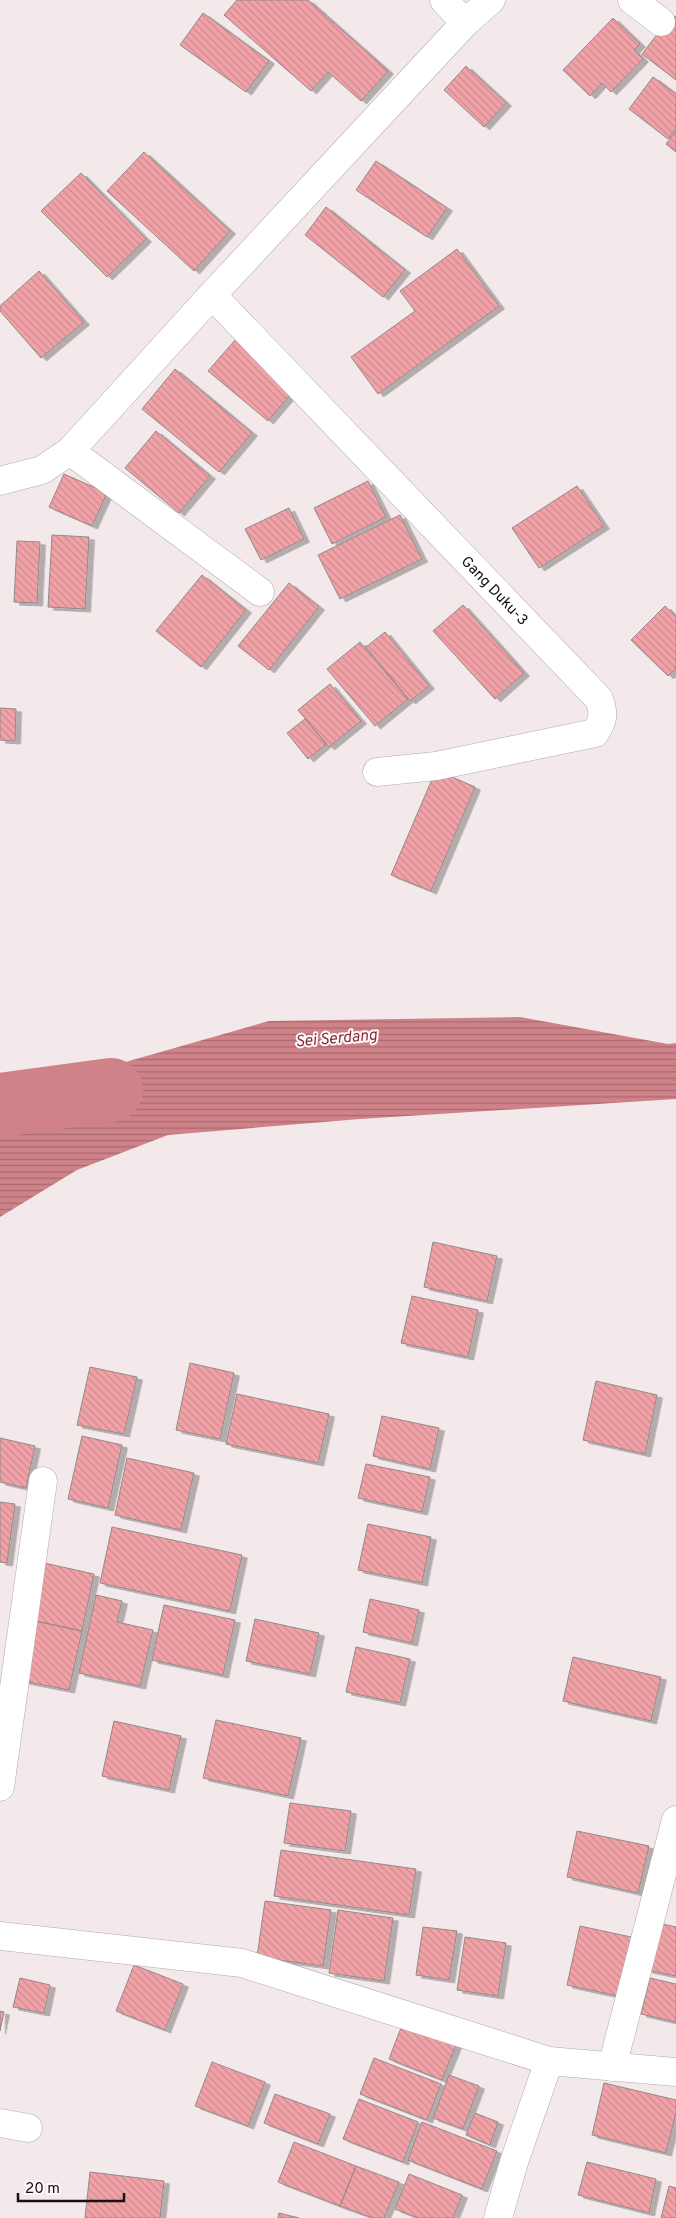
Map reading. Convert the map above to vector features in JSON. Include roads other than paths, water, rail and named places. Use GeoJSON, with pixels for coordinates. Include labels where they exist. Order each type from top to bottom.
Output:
{"type":"FeatureCollection","features":[{"type":"Feature","properties":{"kind":"street"},"geometry":{"type":"LineString","coordinates":[[444,0],[465,23]]}},
{"type":"Feature","properties":{"kind":"street"},"geometry":{"type":"LineString","coordinates":[[0,481],[42,470],[70,452],[212,295],[465,23],[491,0]]}},
{"type":"Feature","properties":{"kind":"street"},"geometry":{"type":"LineString","coordinates":[[632,0],[661,22]]}},
{"type":"Feature","properties":{"kind":"street","name":"Gang Duku-3"},"geometry":{"type":"LineString","coordinates":[[212,295],[599,699],[603,710],[603,721],[595,733],[436,766],[377,772]]}},
{"type":"Feature","properties":{"kind":"street"},"geometry":{"type":"LineString","coordinates":[[70,452],[260,592]]}},
{"type":"Feature","properties":{"kind":"street"},"geometry":{"type":"LineString","coordinates":[[0,1787],[43,1481]]}},
{"type":"Feature","properties":{"kind":"street"},"geometry":{"type":"LineString","coordinates":[[612,2067],[676,1820]]}},
{"type":"Feature","properties":{"kind":"street"},"geometry":{"type":"LineString","coordinates":[[0,1936],[242,1964],[549,2061],[676,2072]]}},
{"type":"Feature","properties":{"kind":"street"},"geometry":{"type":"LineString","coordinates":[[498,2218],[514,2162],[549,2061]]}},
{"type":"Feature","properties":{"kind":"street"},"geometry":{"type":"LineString","coordinates":[[0,2123],[28,2128]]}},
{"type":"Feature","properties":{"kind":"water"},"geometry":{"type":"Polygon","coordinates":[[[520,1017],[668,1044],[676,1043],[676,1099],[360,1119],[168,1135],[77,1170],[0,1217],[0,1116],[66,1079],[269,1021],[520,1017]]]}},
{"type":"Feature","properties":{"kind":"waterway","name":"Sei Serdang"},"geometry":{"type":"LineString","coordinates":[[0,1105],[111,1090]]}}]}
